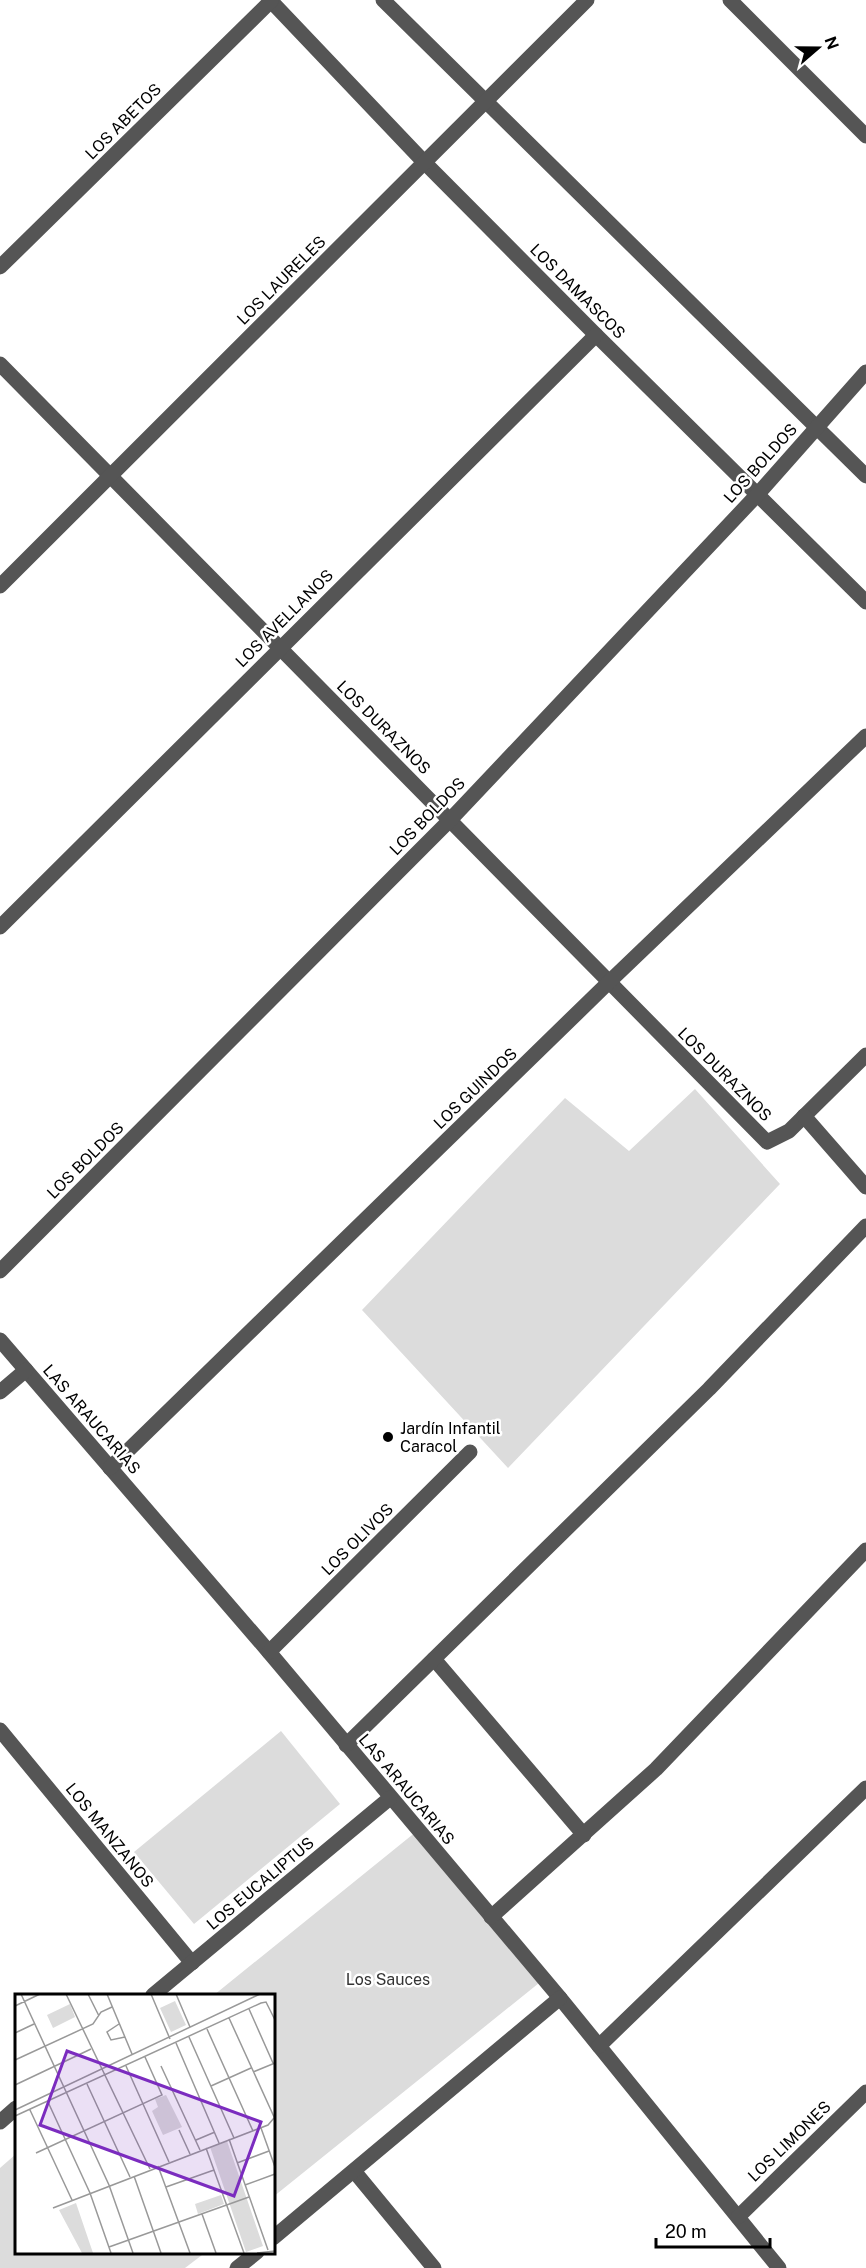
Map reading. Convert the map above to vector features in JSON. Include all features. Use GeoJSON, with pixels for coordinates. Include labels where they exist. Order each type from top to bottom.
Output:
{"type":"FeatureCollection","features":[{"type":"Feature","properties":{"kind":"street","name":"LOS DAMASCOS"},"geometry":{"type":"LineString","coordinates":[[271,0],[424,162],[866,602]]}},
{"type":"Feature","properties":{"kind":"street","name":"LOS ABETOS"},"geometry":{"type":"LineString","coordinates":[[0,267],[271,0]]}},
{"type":"Feature","properties":{"kind":"street"},"geometry":{"type":"LineString","coordinates":[[383,0],[866,476]]}},
{"type":"Feature","properties":{"kind":"street","name":"LOS LAURELES"},"geometry":{"type":"LineString","coordinates":[[0,586],[586,0]]}},
{"type":"Feature","properties":{"kind":"street"},"geometry":{"type":"LineString","coordinates":[[730,0],[866,136]]}},
{"type":"Feature","properties":{"kind":"street","name":"LOS AVELLANOS"},"geometry":{"type":"LineString","coordinates":[[0,927],[596,335]]}},
{"type":"Feature","properties":{"kind":"street","name":"LOS DURAZNOS"},"geometry":{"type":"LineString","coordinates":[[0,364],[767,1142],[789,1131],[804,1116]]}},
{"type":"Feature","properties":{"kind":"street","name":"LOS BOLDOS"},"geometry":{"type":"LineString","coordinates":[[0,1271],[450,820],[757,495],[866,372]]}},
{"type":"Feature","properties":{"kind":"street","name":"LOS GUINDOS"},"geometry":{"type":"LineString","coordinates":[[110,1468],[609,982],[866,736]]}},
{"type":"Feature","properties":{"kind":"street"},"geometry":{"type":"LineString","coordinates":[[866,1055],[804,1116],[866,1187]]}},
{"type":"Feature","properties":{"kind":"street"},"geometry":{"type":"LineString","coordinates":[[346,1745],[709,1389],[866,1226]]}},
{"type":"Feature","properties":{"kind":"street","name":"LAS ARAUCARIAS"},"geometry":{"type":"LineString","coordinates":[[0,1340],[268,1652],[560,1998],[779,2268]]}},
{"type":"Feature","properties":{"kind":"street"},"geometry":{"type":"LineString","coordinates":[[0,1392],[26,1370]]}},
{"type":"Feature","properties":{"kind":"street","name":"LOS OLIVOS"},"geometry":{"type":"LineString","coordinates":[[268,1652],[470,1452]]}},
{"type":"Feature","properties":{"kind":"street"},"geometry":{"type":"LineString","coordinates":[[491,1917],[656,1769],[866,1550]]}},
{"type":"Feature","properties":{"kind":"street"},"geometry":{"type":"LineString","coordinates":[[434,1659],[584,1835]]}},
{"type":"Feature","properties":{"kind":"street","name":"LOS MANZANOS"},"geometry":{"type":"LineString","coordinates":[[0,1730],[192,1963]]}},
{"type":"Feature","properties":{"kind":"street"},"geometry":{"type":"LineString","coordinates":[[599,2046],[866,1788]]}},
{"type":"Feature","properties":{"kind":"street","name":"LOS EUCALIPTUS"},"geometry":{"type":"LineString","coordinates":[[154,1994],[390,1798]]}},
{"type":"Feature","properties":{"kind":"street"},"geometry":{"type":"LineString","coordinates":[[274,2237],[560,1998]]}},
{"type":"Feature","properties":{"kind":"street","name":"LOS LIMONES"},"geometry":{"type":"LineString","coordinates":[[738,2217],[866,2092]]}},
{"type":"Feature","properties":{"kind":"street"},"geometry":{"type":"LineString","coordinates":[[0,2122],[15,2109]]}},
{"type":"Feature","properties":{"kind":"street"},"geometry":{"type":"LineString","coordinates":[[354,2171],[434,2268]]}},
{"type":"Feature","properties":{"kind":"street"},"geometry":{"type":"LineString","coordinates":[[237,2268],[256,2253]]}},
{"type":"Feature","properties":{"kind":"green space"},"geometry":{"type":"Polygon","coordinates":[[[695,1089],[780,1184],[508,1468],[362,1310],[565,1098],[629,1151],[695,1089]]]}},
{"type":"Feature","properties":{"kind":"green space"},"geometry":{"type":"Polygon","coordinates":[[[281,1731],[340,1804],[194,1924],[134,1852],[281,1731]]]}},
{"type":"Feature","properties":{"kind":"green space","name":"Los Sauces"},"geometry":{"type":"Polygon","coordinates":[[[417,1831],[539,1983],[274,2196],[274,1994],[215,1994],[417,1831]]]}},
{"type":"Feature","properties":{"kind":"green space"},"geometry":{"type":"Polygon","coordinates":[[[15,2155],[15,2253],[205,2253],[185,2268],[0,2268],[0,2168],[15,2155]]]}},
{"type":"Feature","properties":{"kind":"place","name":"Jardín Infantil Caracol"},"geometry":{"type":"Point","coordinates":[388,1437]}}]}
